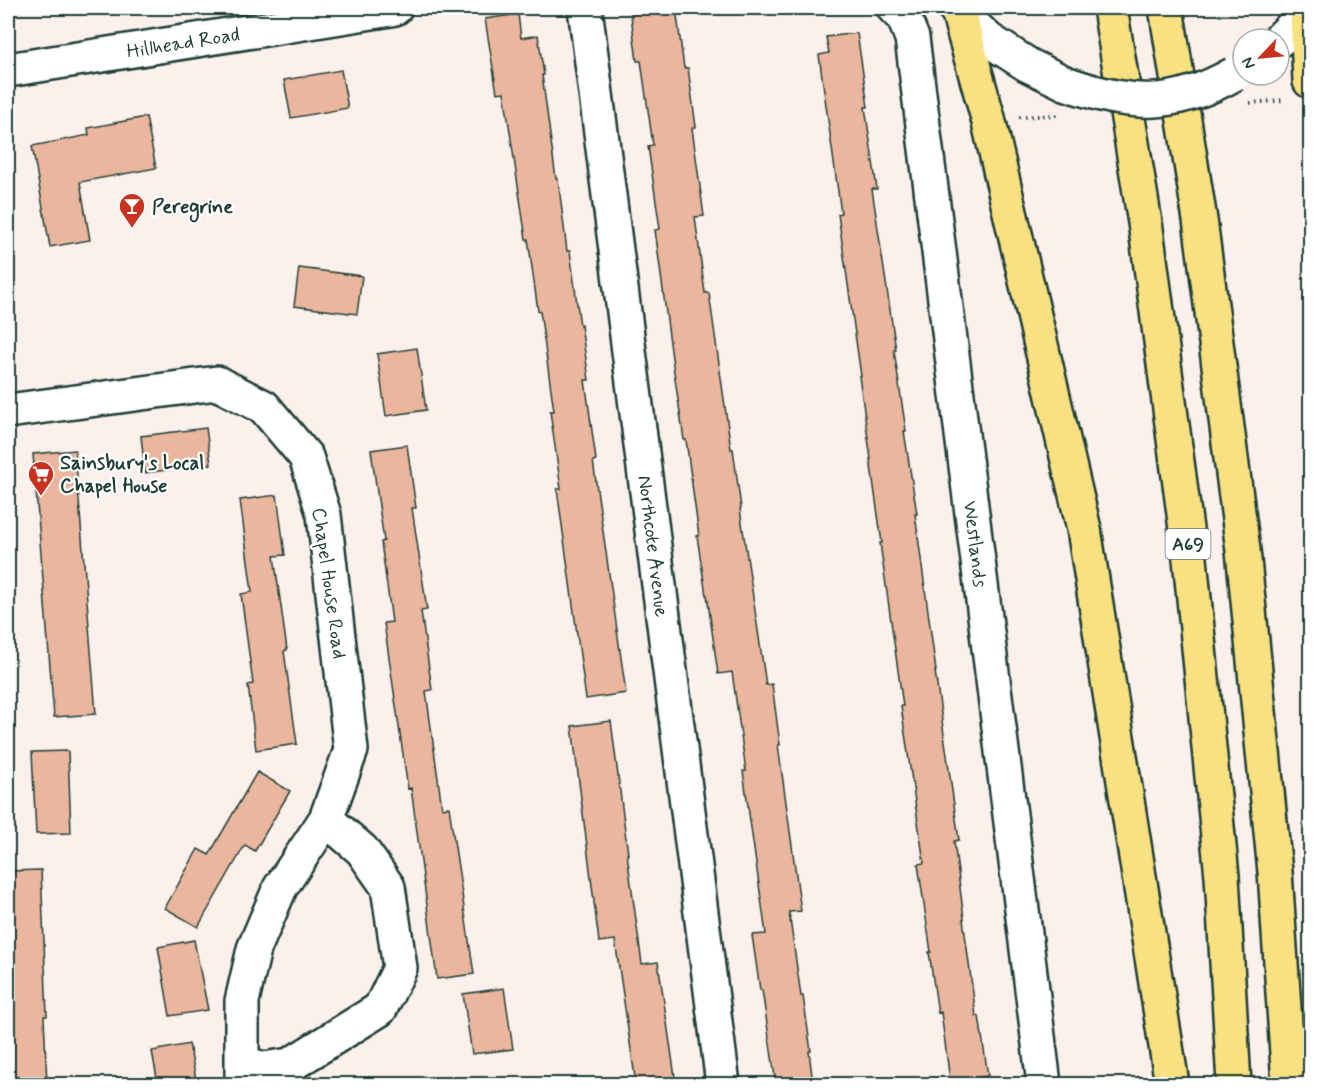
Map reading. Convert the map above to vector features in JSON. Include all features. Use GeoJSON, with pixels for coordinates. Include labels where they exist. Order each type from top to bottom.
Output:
{"type":"FeatureCollection","features":[{"type":"Feature","properties":{"kind":"highway","name":"A69"},"geometry":{"type":"LineString","coordinates":[[1110,8],[1146,229],[1190,558],[1222,876],[1234,1084]]}},
{"type":"Feature","properties":{"kind":"highway"},"geometry":{"type":"LineString","coordinates":[[1166,8],[1200,220],[1243,550],[1275,872],[1289,1084]]}},
{"type":"Feature","properties":{"kind":"highway"},"geometry":{"type":"LineString","coordinates":[[957,9],[988,118],[1084,529],[1172,1084]]}},
{"type":"Feature","properties":{"kind":"highway"},"geometry":{"type":"LineString","coordinates":[[1299,90],[1309,11]]}},
{"type":"Feature","properties":{"kind":"street","name":"Hillhead Road"},"geometry":{"type":"LineString","coordinates":[[8,52],[280,8]]}},
{"type":"Feature","properties":{"kind":"street","name":"Hillhead Road"},"geometry":{"type":"LineString","coordinates":[[8,70],[394,8]]}},
{"type":"Feature","properties":{"kind":"street","name":"Northcote Avenue"},"geometry":{"type":"LineString","coordinates":[[585,8],[723,1084]]}},
{"type":"Feature","properties":{"kind":"street","name":"Westlands"},"geometry":{"type":"LineString","coordinates":[[894,8],[904,18],[912,38],[1044,1084]]}},
{"type":"Feature","properties":{"kind":"street"},"geometry":{"type":"LineString","coordinates":[[957,9],[989,40],[1028,65],[1092,93],[1144,102],[1168,99],[1231,83]]}},
{"type":"Feature","properties":{"kind":"street"},"geometry":{"type":"LineString","coordinates":[[1291,28],[1309,11]]}},
{"type":"Feature","properties":{"kind":"street","name":"Chapel House Road"},"geometry":{"type":"LineString","coordinates":[[8,411],[217,383],[264,407],[306,457],[324,515],[351,750],[326,819],[280,888],[254,949],[242,1001],[242,1074],[290,1065],[380,1009],[400,969],[388,887],[363,850],[326,819]]}},
{"type":"Feature","properties":{"kind":"path"},"geometry":{"type":"LineString","coordinates":[[1277,87],[1299,90]]}},
{"type":"Feature","properties":{"kind":"building"},"geometry":{"type":"Polygon","coordinates":[[[630,8],[676,8],[684,68],[688,68],[696,127],[692,128],[704,216],[695,217],[705,293],[709,293],[731,449],[733,449],[766,685],[772,684],[801,911],[789,912],[811,1051],[809,1051],[813,1084],[776,1084],[762,990],[760,990],[752,935],[766,934],[743,771],[746,771],[732,672],[718,674],[697,536],[699,536],[686,440],[684,440],[655,230],[660,229],[648,146],[653,145],[641,61],[637,61],[630,8]]]}},
{"type":"Feature","properties":{"kind":"building"},"geometry":{"type":"Polygon","coordinates":[[[518,14],[521,38],[538,35],[556,179],[558,179],[567,251],[570,251],[589,380],[585,380],[596,460],[593,461],[626,693],[586,699],[557,489],[561,489],[550,411],[554,411],[540,311],[538,311],[528,239],[526,239],[504,92],[497,93],[485,19],[518,14]]]}},
{"type":"Feature","properties":{"kind":"building"},"geometry":{"type":"Polygon","coordinates":[[[857,33],[877,189],[872,189],[896,350],[894,350],[906,431],[904,431],[917,514],[915,514],[935,671],[959,840],[954,841],[963,919],[976,1016],[979,1016],[988,1076],[950,1081],[941,1012],[938,1013],[929,952],[931,952],[918,864],[924,863],[901,706],[903,706],[859,376],[861,376],[838,214],[841,213],[819,55],[829,53],[826,37],[857,33]]]}},
{"type":"Feature","properties":{"kind":"building"},"geometry":{"type":"Polygon","coordinates":[[[341,70],[348,108],[291,118],[284,80],[341,70]]]}},
{"type":"Feature","properties":{"kind":"building"},"geometry":{"type":"Polygon","coordinates":[[[146,117],[156,168],[80,182],[90,240],[50,247],[32,146],[89,135],[88,128],[146,117]]]}},
{"type":"Feature","properties":{"kind":"building"},"geometry":{"type":"Polygon","coordinates":[[[299,268],[362,276],[357,314],[294,306],[299,268]]]}},
{"type":"Feature","properties":{"kind":"building"},"geometry":{"type":"Polygon","coordinates":[[[417,348],[426,410],[386,416],[377,354],[417,348]]]}},
{"type":"Feature","properties":{"kind":"building"},"geometry":{"type":"Polygon","coordinates":[[[206,428],[211,464],[145,473],[141,436],[206,428]]]}},
{"type":"Feature","properties":{"kind":"building"},"geometry":{"type":"Polygon","coordinates":[[[407,445],[416,508],[412,508],[427,610],[421,611],[432,690],[426,691],[442,808],[449,807],[474,974],[437,979],[411,788],[408,789],[384,623],[392,622],[381,542],[384,541],[371,450],[407,445]]]}},
{"type":"Feature","properties":{"kind":"building"},"geometry":{"type":"Polygon","coordinates":[[[75,450],[96,714],[54,717],[33,454],[75,450]]]}},
{"type":"Feature","properties":{"kind":"building"},"geometry":{"type":"Polygon","coordinates":[[[277,495],[285,555],[274,556],[297,744],[256,750],[248,685],[253,684],[241,594],[252,592],[240,500],[277,495]]]}},
{"type":"Feature","properties":{"kind":"building"},"geometry":{"type":"Polygon","coordinates":[[[611,721],[642,964],[658,962],[676,1084],[636,1084],[615,940],[599,942],[572,726],[611,721]]]}},
{"type":"Feature","properties":{"kind":"building"},"geometry":{"type":"Polygon","coordinates":[[[68,751],[71,833],[36,834],[32,752],[68,751]]]}},
{"type":"Feature","properties":{"kind":"building"},"geometry":{"type":"Polygon","coordinates":[[[257,772],[290,791],[255,851],[245,845],[198,927],[165,908],[198,849],[209,855],[257,772]]]}},
{"type":"Feature","properties":{"kind":"building"},"geometry":{"type":"Polygon","coordinates":[[[41,870],[47,1016],[44,1016],[47,1084],[12,1084],[8,1017],[8,871],[41,870]]]}},
{"type":"Feature","properties":{"kind":"building"},"geometry":{"type":"Polygon","coordinates":[[[194,940],[208,1010],[170,1016],[158,947],[194,940]]]}},
{"type":"Feature","properties":{"kind":"building"},"geometry":{"type":"Polygon","coordinates":[[[504,988],[513,1049],[472,1054],[463,994],[504,988]]]}},
{"type":"Feature","properties":{"kind":"building"},"geometry":{"type":"Polygon","coordinates":[[[189,1044],[197,1084],[158,1084],[152,1051],[189,1044]]]}},
{"type":"Feature","properties":{"kind":"place","name":"Peregrine"},"geometry":{"type":"Point","coordinates":[132,229]}},
{"type":"Feature","properties":{"kind":"place","name":"Sainsbury's Local Chapel House"},"geometry":{"type":"Point","coordinates":[41,497]}}]}
